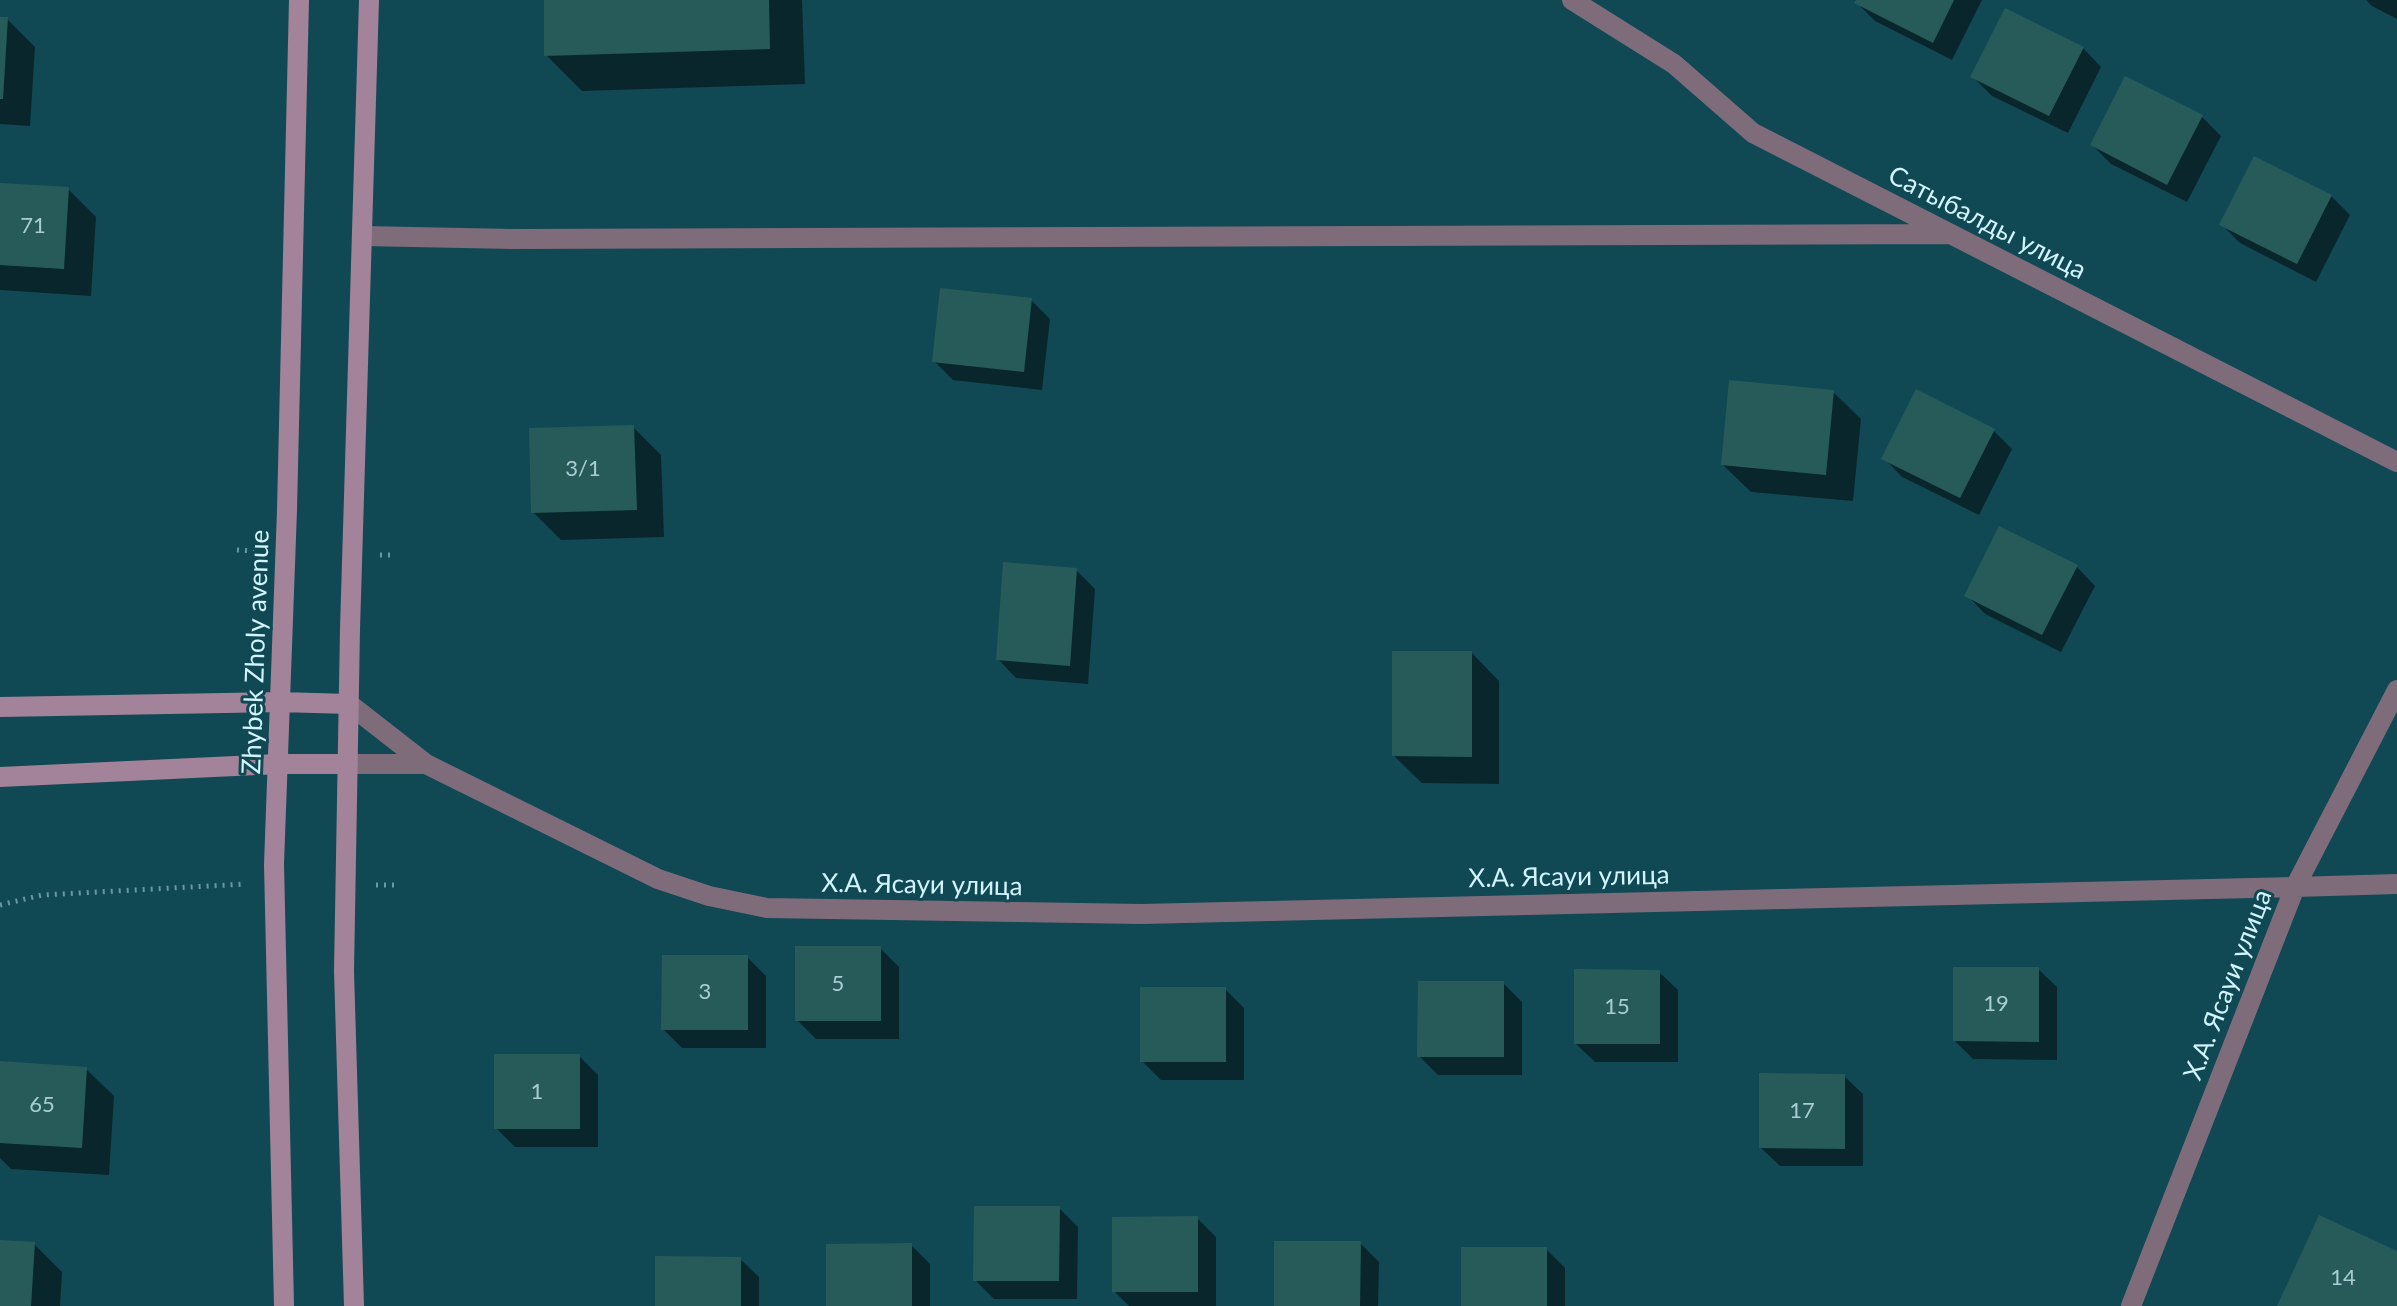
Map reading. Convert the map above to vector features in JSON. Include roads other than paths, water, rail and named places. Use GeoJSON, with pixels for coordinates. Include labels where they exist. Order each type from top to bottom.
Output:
{"type":"FeatureCollection","features":[{"type":"Feature","properties":{"kind":"street","name":"Zhybek Zholy avenue"},"geometry":{"type":"LineString","coordinates":[[284,1306],[274,864],[299,0]]}},
{"type":"Feature","properties":{"kind":"street"},"geometry":{"type":"LineString","coordinates":[[354,1306],[344,971],[369,0]]}},
{"type":"Feature","properties":{"kind":"street","name":"Сатыбалды улица"},"geometry":{"type":"LineString","coordinates":[[1572,0],[1674,64],[1753,133],[2397,462]]}},
{"type":"Feature","properties":{"kind":"street"},"geometry":{"type":"LineString","coordinates":[[362,236],[530,239],[1950,234]]}},
{"type":"Feature","properties":{"kind":"street"},"geometry":{"type":"LineString","coordinates":[[2397,690],[2295,887],[2397,884]]}},
{"type":"Feature","properties":{"kind":"street"},"geometry":{"type":"LineString","coordinates":[[0,707],[280,702],[349,704]]}},
{"type":"Feature","properties":{"kind":"street","name":"Х.А. Ясауи улица"},"geometry":{"type":"LineString","coordinates":[[349,704],[426,764],[658,879],[709,896],[767,908],[1142,914],[2295,887],[2131,1306]]}},
{"type":"Feature","properties":{"kind":"street"},"geometry":{"type":"LineString","coordinates":[[0,777],[278,764],[348,764]]}},
{"type":"Feature","properties":{"kind":"street","name":"Х.А. Ясауи улица"},"geometry":{"type":"LineString","coordinates":[[348,764],[426,764]]}}]}
